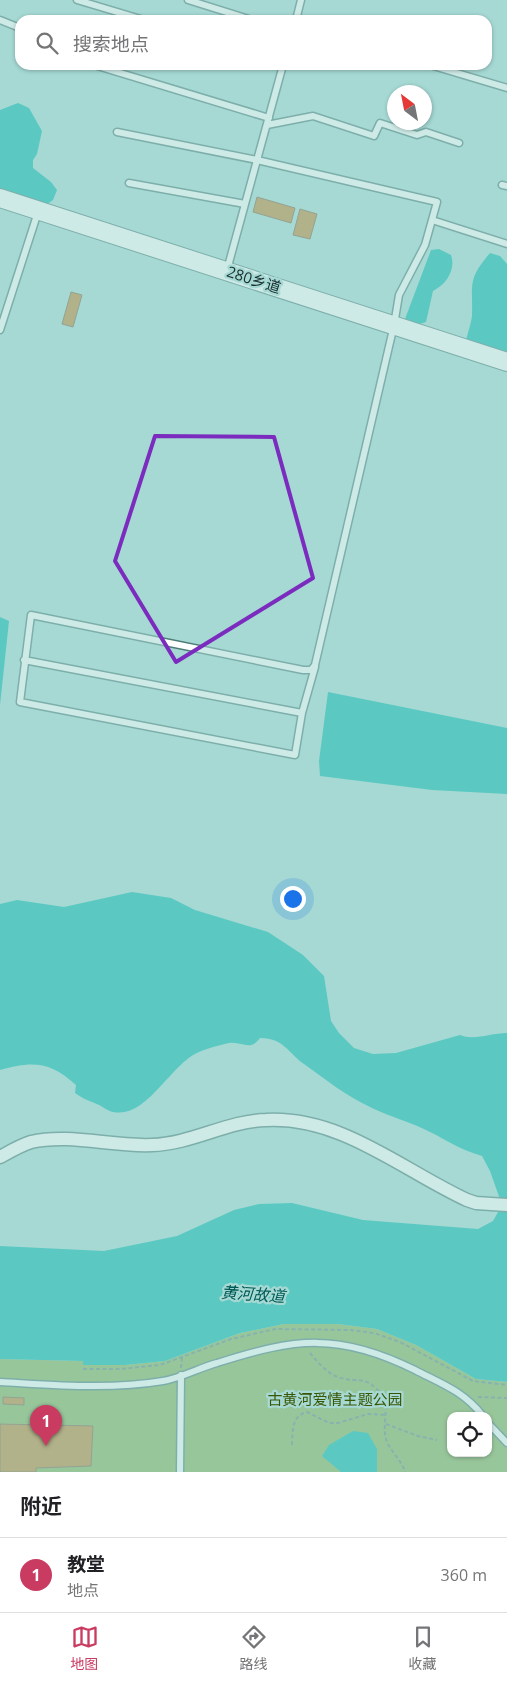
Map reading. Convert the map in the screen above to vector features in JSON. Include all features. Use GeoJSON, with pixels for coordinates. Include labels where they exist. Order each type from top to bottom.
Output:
{"type":"FeatureCollection","features":[{"type":"Feature","properties":{"kind":"street","name":"280乡道"},"geometry":{"type":"LineString","coordinates":[[0,198],[507,362]]}},
{"type":"Feature","properties":{"kind":"street"},"geometry":{"type":"LineString","coordinates":[[0,1156],[31,1142],[66,1139],[152,1146],[194,1138],[238,1124],[265,1120],[296,1122],[306,1123],[358,1141],[467,1200],[493,1205],[507,1205]]}},
{"type":"Feature","properties":{"kind":"lane"},"geometry":{"type":"LineString","coordinates":[[77,0],[127,15]]}},
{"type":"Feature","properties":{"kind":"lane"},"geometry":{"type":"LineString","coordinates":[[188,0],[236,15]]}},
{"type":"Feature","properties":{"kind":"lane"},"geometry":{"type":"LineString","coordinates":[[297,15],[301,0]]}},
{"type":"Feature","properties":{"kind":"lane"},"geometry":{"type":"LineString","coordinates":[[0,20],[15,26]]}},
{"type":"Feature","properties":{"kind":"lane"},"geometry":{"type":"LineString","coordinates":[[109,70],[268,122],[313,116],[374,136],[380,123],[417,135],[426,132],[459,143]]}},
{"type":"Feature","properties":{"kind":"lane"},"geometry":{"type":"LineString","coordinates":[[227,270],[282,70]]}},
{"type":"Feature","properties":{"kind":"lane"},"geometry":{"type":"LineString","coordinates":[[447,70],[507,88]]}},
{"type":"Feature","properties":{"kind":"lane"},"geometry":{"type":"LineString","coordinates":[[117,132],[257,160],[437,202],[425,245],[399,295],[394,325],[315,665],[302,713],[295,755],[20,702],[31,615],[303,670],[311,670],[315,665]]}},
{"type":"Feature","properties":{"kind":"lane"},"geometry":{"type":"LineString","coordinates":[[129,183],[245,204]]}},
{"type":"Feature","properties":{"kind":"lane"},"geometry":{"type":"LineString","coordinates":[[0,330],[39,210]]}},
{"type":"Feature","properties":{"kind":"lane"},"geometry":{"type":"LineString","coordinates":[[432,220],[507,244]]}},
{"type":"Feature","properties":{"kind":"lane"},"geometry":{"type":"LineString","coordinates":[[24,660],[302,713]]}},
{"type":"Feature","properties":{"kind":"lane"},"geometry":{"type":"LineString","coordinates":[[0,1382],[101,1387],[166,1381],[270,1347],[323,1342],[353,1346],[390,1358],[461,1393],[479,1412]]}},
{"type":"Feature","properties":{"kind":"lane"},"geometry":{"type":"LineString","coordinates":[[180,1472],[181,1375]]}},
{"type":"Feature","properties":{"kind":"lane"},"geometry":{"type":"LineString","coordinates":[[492,1427],[507,1443]]}},
{"type":"Feature","properties":{"kind":"path"},"geometry":{"type":"LineString","coordinates":[[301,1328],[302,1343],[322,1367],[339,1378],[367,1382],[374,1387],[386,1406],[387,1442],[405,1472]]}},
{"type":"Feature","properties":{"kind":"path"},"geometry":{"type":"LineString","coordinates":[[461,1393],[477,1397],[507,1398]]}},
{"type":"Feature","properties":{"kind":"path"},"geometry":{"type":"LineString","coordinates":[[292,1445],[293,1426],[296,1418],[307,1412],[329,1423],[338,1423],[368,1414],[387,1415]]}},
{"type":"Feature","properties":{"kind":"path"},"geometry":{"type":"LineString","coordinates":[[386,1424],[418,1436],[437,1440]]}},
{"type":"Feature","properties":{"kind":"highlighted area"},"geometry":{"type":"Polygon","coordinates":[[[155,436],[274,437],[313,578],[176,662],[115,561],[155,436]]]}},
{"type":"Feature","properties":{"kind":"green space","name":"古黄河爱情主题公园"},"geometry":{"type":"Polygon","coordinates":[[[284,1324],[338,1324],[377,1329],[416,1345],[476,1379],[507,1382],[507,1472],[0,1472],[0,1359],[83,1361],[83,1365],[125,1365],[165,1361],[240,1333],[284,1324]]]}},
{"type":"Feature","properties":{"kind":"water"},"geometry":{"type":"Polygon","coordinates":[[[18,103],[29,108],[42,131],[37,154],[33,160],[33,168],[51,182],[57,190],[53,200],[46,205],[0,191],[0,110],[18,103]]]}},
{"type":"Feature","properties":{"kind":"water"},"geometry":{"type":"Polygon","coordinates":[[[439,249],[451,255],[451,271],[446,280],[433,291],[426,322],[413,323],[405,319],[431,250],[439,249]]]}},
{"type":"Feature","properties":{"kind":"water"},"geometry":{"type":"Polygon","coordinates":[[[490,253],[500,256],[507,264],[507,356],[466,340],[472,316],[474,276],[490,253]]]}},
{"type":"Feature","properties":{"kind":"water"},"geometry":{"type":"Polygon","coordinates":[[[0,617],[9,621],[0,705],[0,617]]]}},
{"type":"Feature","properties":{"kind":"water"},"geometry":{"type":"Polygon","coordinates":[[[328,692],[507,728],[507,794],[432,790],[320,776],[319,761],[328,692]]]}},
{"type":"Feature","properties":{"kind":"water","name":"黄河故道"},"geometry":{"type":"Polygon","coordinates":[[[132,892],[171,898],[195,910],[268,932],[303,955],[324,976],[331,1021],[339,1033],[354,1048],[373,1054],[396,1053],[460,1035],[477,1037],[507,1033],[507,1382],[476,1379],[416,1345],[377,1329],[338,1324],[284,1324],[240,1333],[165,1361],[125,1365],[83,1365],[83,1361],[0,1359],[0,1246],[104,1251],[177,1236],[234,1210],[259,1204],[292,1203],[363,1220],[478,1229],[493,1221],[502,1205],[490,1171],[482,1156],[461,1148],[423,1128],[363,1104],[298,1060],[280,1043],[268,1039],[260,1038],[249,1045],[229,1043],[199,1052],[188,1058],[178,1067],[148,1099],[137,1107],[125,1112],[113,1112],[81,1097],[75,1093],[76,1085],[58,1071],[49,1067],[31,1064],[0,1070],[0,904],[17,900],[64,907],[132,892]]]}},
{"type":"Feature","properties":{"kind":"water"},"geometry":{"type":"Polygon","coordinates":[[[353,1431],[368,1433],[377,1449],[377,1472],[341,1472],[322,1456],[329,1445],[353,1431]]]}},
{"type":"Feature","properties":{"kind":"building"},"geometry":{"type":"Polygon","coordinates":[[[257,197],[295,208],[291,223],[253,212],[257,197]]]}},
{"type":"Feature","properties":{"kind":"building"},"geometry":{"type":"Polygon","coordinates":[[[300,209],[317,214],[310,239],[293,235],[300,209]]]}},
{"type":"Feature","properties":{"kind":"building"},"geometry":{"type":"Polygon","coordinates":[[[71,292],[82,295],[73,327],[62,324],[71,292]]]}},
{"type":"Feature","properties":{"kind":"building"},"geometry":{"type":"Polygon","coordinates":[[[3,1397],[24,1398],[24,1405],[3,1404],[3,1397]]]}},
{"type":"Feature","properties":{"kind":"building"},"geometry":{"type":"Polygon","coordinates":[[[0,1424],[93,1426],[91,1466],[36,1468],[36,1472],[0,1472],[0,1424]]]}},
{"type":"Feature","properties":{"kind":"place","name":"教堂"},"geometry":{"type":"Point","coordinates":[46,1446]}}]}
